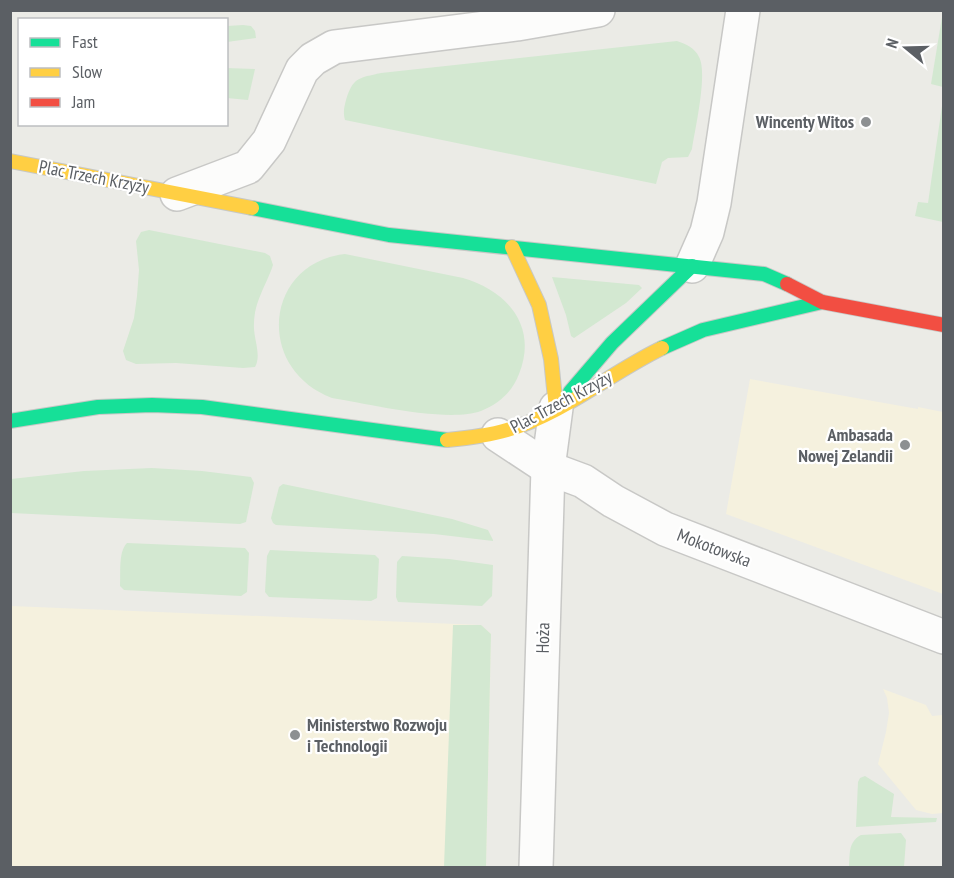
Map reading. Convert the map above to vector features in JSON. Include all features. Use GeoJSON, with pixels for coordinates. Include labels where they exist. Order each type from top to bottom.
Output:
{"type":"FeatureCollection","features":[{"type":"Feature","properties":{"kind":"street"},"geometry":{"type":"LineString","coordinates":[[177,194],[248,167],[269,141],[302,70],[312,59],[333,47],[517,24],[598,10]]}},
{"type":"Feature","properties":{"kind":"street"},"geometry":{"type":"LineString","coordinates":[[556,408],[612,343],[692,266],[707,232],[714,203],[743,10]]}},
{"type":"Feature","properties":{"kind":"street","name":"Plac Trzech Krzyży"},"geometry":{"type":"LineString","coordinates":[[10,161],[389,235],[764,274],[822,302]]}},
{"type":"Feature","properties":{"kind":"street"},"geometry":{"type":"LineString","coordinates":[[512,247],[539,305],[551,359],[556,408]]}},
{"type":"Feature","properties":{"kind":"street"},"geometry":{"type":"LineString","coordinates":[[822,302],[944,325]]}},
{"type":"Feature","properties":{"kind":"street","name":"Plac Trzech Krzyży"},"geometry":{"type":"LineString","coordinates":[[10,421],[78,409],[179,406],[228,409],[444,440],[477,439],[498,435],[556,408],[644,357],[687,336],[733,322],[822,302]]}},
{"type":"Feature","properties":{"kind":"street","name":"Hoża"},"geometry":{"type":"LineString","coordinates":[[537,867],[548,468],[556,408]]}},
{"type":"Feature","properties":{"kind":"street","name":"Mokotowska"},"geometry":{"type":"LineString","coordinates":[[498,435],[548,468],[583,481],[613,501],[664,529],[944,637]]}},
{"type":"Feature","properties":{"kind":"shaded area"},"geometry":{"type":"Polygon","coordinates":[[[750,379],[943,412],[943,594],[726,514],[750,379]]]}},
{"type":"Feature","properties":{"kind":"shaded area","name":"Ministerstwo Rozwoju i Technologii"},"geometry":{"type":"Polygon","coordinates":[[[11,606],[481,625],[491,634],[486,867],[11,868],[11,606]]]}},
{"type":"Feature","properties":{"kind":"shaded area"},"geometry":{"type":"Polygon","coordinates":[[[883,689],[926,705],[932,716],[943,715],[943,813],[932,814],[916,810],[878,764],[889,713],[883,689]]]}},
{"type":"Feature","properties":{"kind":"green space"},"geometry":{"type":"Polygon","coordinates":[[[943,11],[944,87],[931,84],[943,11]]]}},
{"type":"Feature","properties":{"kind":"green space"},"geometry":{"type":"Polygon","coordinates":[[[228,26],[251,26],[256,38],[228,42],[228,26]]]}},
{"type":"Feature","properties":{"kind":"green space"},"geometry":{"type":"Polygon","coordinates":[[[677,41],[690,47],[699,57],[702,75],[700,102],[692,149],[688,157],[668,158],[662,162],[656,184],[345,120],[345,105],[351,87],[358,80],[367,76],[677,41]]]}},
{"type":"Feature","properties":{"kind":"green space"},"geometry":{"type":"Polygon","coordinates":[[[228,68],[255,69],[248,100],[228,98],[228,68]]]}},
{"type":"Feature","properties":{"kind":"green space"},"geometry":{"type":"Polygon","coordinates":[[[943,99],[944,222],[915,216],[918,202],[928,203],[943,99]]]}},
{"type":"Feature","properties":{"kind":"green space"},"geometry":{"type":"Polygon","coordinates":[[[149,230],[265,253],[270,256],[273,265],[258,301],[255,316],[254,329],[258,357],[255,367],[176,363],[136,364],[126,360],[123,351],[134,318],[137,296],[139,270],[136,241],[141,232],[149,230]]]}},
{"type":"Feature","properties":{"kind":"green space"},"geometry":{"type":"Polygon","coordinates":[[[345,254],[463,278],[479,284],[506,302],[515,313],[525,341],[524,357],[519,374],[509,392],[494,405],[481,411],[449,415],[408,411],[332,398],[307,384],[290,364],[281,342],[279,318],[285,296],[298,276],[318,262],[345,254]]]}},
{"type":"Feature","properties":{"kind":"green space"},"geometry":{"type":"Polygon","coordinates":[[[552,277],[639,285],[642,288],[626,303],[574,338],[571,336],[552,277]]]}},
{"type":"Feature","properties":{"kind":"green space"},"geometry":{"type":"Polygon","coordinates":[[[152,468],[251,477],[254,483],[246,522],[240,524],[11,513],[11,479],[84,471],[152,468]]]}},
{"type":"Feature","properties":{"kind":"green space"},"geometry":{"type":"Polygon","coordinates":[[[283,484],[452,519],[488,530],[493,541],[434,534],[276,525],[271,518],[279,487],[283,484]]]}},
{"type":"Feature","properties":{"kind":"green space"},"geometry":{"type":"Polygon","coordinates":[[[127,543],[245,548],[249,553],[247,592],[241,596],[124,590],[120,586],[120,563],[127,543]]]}},
{"type":"Feature","properties":{"kind":"green space"},"geometry":{"type":"Polygon","coordinates":[[[270,550],[375,555],[379,559],[377,598],[371,601],[269,597],[265,592],[267,556],[270,550]]]}},
{"type":"Feature","properties":{"kind":"green space"},"geometry":{"type":"Polygon","coordinates":[[[402,556],[493,565],[492,596],[482,606],[398,602],[396,597],[397,562],[402,556]]]}},
{"type":"Feature","properties":{"kind":"green space"},"geometry":{"type":"Polygon","coordinates":[[[453,625],[481,625],[491,634],[486,867],[444,867],[453,625]]]}},
{"type":"Feature","properties":{"kind":"green space"},"geometry":{"type":"Polygon","coordinates":[[[865,776],[894,794],[891,817],[937,818],[936,822],[856,827],[858,782],[865,776]]]}},
{"type":"Feature","properties":{"kind":"green space"},"geometry":{"type":"Polygon","coordinates":[[[901,833],[906,840],[904,867],[849,867],[852,845],[861,835],[901,833]]]}},
{"type":"Feature","properties":{"kind":"traffic: fast"},"geometry":{"type":"LineString","coordinates":[[252,208],[389,235],[764,274],[787,284]]}},
{"type":"Feature","properties":{"kind":"traffic: fast"},"geometry":{"type":"LineString","coordinates":[[570,392],[612,343],[692,266]]}},
{"type":"Feature","properties":{"kind":"traffic: fast"},"geometry":{"type":"LineString","coordinates":[[662,348],[703,330],[822,302]]}},
{"type":"Feature","properties":{"kind":"traffic: fast"},"geometry":{"type":"LineString","coordinates":[[10,421],[98,407],[152,405],[202,407],[447,440]]}},
{"type":"Feature","properties":{"kind":"traffic: slow"},"geometry":{"type":"LineString","coordinates":[[10,161],[252,208]]}},
{"type":"Feature","properties":{"kind":"traffic: slow"},"geometry":{"type":"LineString","coordinates":[[512,247],[539,305],[551,359],[556,408]]}},
{"type":"Feature","properties":{"kind":"traffic: slow"},"geometry":{"type":"LineString","coordinates":[[447,440],[492,434],[528,423],[567,404],[662,348]]}},
{"type":"Feature","properties":{"kind":"traffic: jam"},"geometry":{"type":"LineString","coordinates":[[787,284],[822,302],[944,325]]}},
{"type":"Feature","properties":{"kind":"place","name":"Wincenty Witos"},"geometry":{"type":"Point","coordinates":[866,122]}},
{"type":"Feature","properties":{"kind":"place","name":"Ambasada Nowej Zelandii"},"geometry":{"type":"Point","coordinates":[905,445]}},
{"type":"Feature","properties":{"kind":"place","name":"Ministerstwo Rozwoju i Technologii"},"geometry":{"type":"Point","coordinates":[295,735]}}]}
